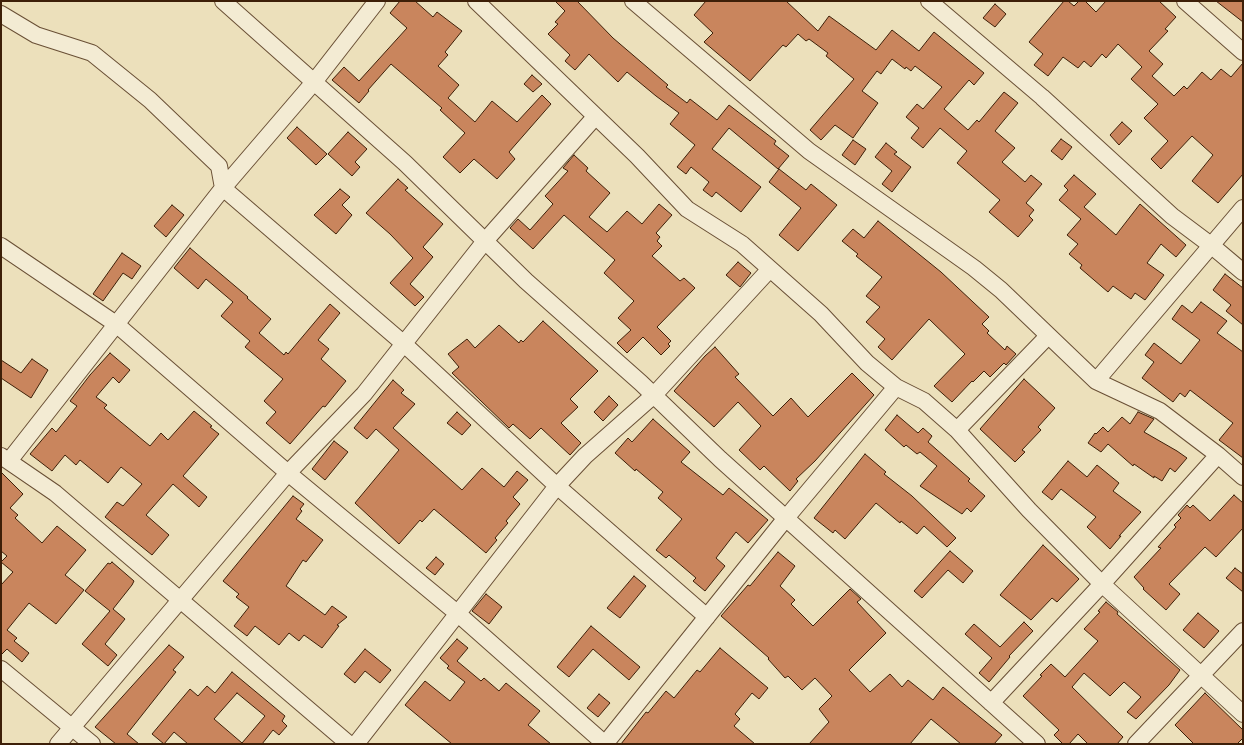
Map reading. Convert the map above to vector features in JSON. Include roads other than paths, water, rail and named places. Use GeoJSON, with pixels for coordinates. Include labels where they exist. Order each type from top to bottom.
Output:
{"type":"FeatureCollection","features":[{"type":"Feature","properties":{"kind":"street"},"geometry":{"type":"LineString","coordinates":[[223,1],[405,163],[526,281],[654,395],[720,459],[1036,744]]}},
{"type":"Feature","properties":{"kind":"street"},"geometry":{"type":"LineString","coordinates":[[349,744],[55,493],[5,458],[116,324],[223,188],[314,82],[377,1]]}},
{"type":"Feature","properties":{"kind":"street"},"geometry":{"type":"LineString","coordinates":[[476,1],[637,156],[687,209],[742,244],[821,314],[867,362],[896,387],[924,401],[957,430],[1029,510],[1102,584],[1243,714]]}},
{"type":"Feature","properties":{"kind":"street"},"geometry":{"type":"LineString","coordinates":[[632,1],[809,151],[974,268],[1096,381],[1160,411],[1218,455],[1243,477]]}},
{"type":"Feature","properties":{"kind":"street"},"geometry":{"type":"LineString","coordinates":[[929,1],[1042,96],[1172,216],[1243,272]]}},
{"type":"Feature","properties":{"kind":"street"},"geometry":{"type":"LineString","coordinates":[[1185,1],[1243,52]]}},
{"type":"Feature","properties":{"kind":"street"},"geometry":{"type":"LineString","coordinates":[[1,14],[36,34],[92,53],[150,100],[219,166],[223,188],[403,343],[557,486],[707,617]]}},
{"type":"Feature","properties":{"kind":"street"},"geometry":{"type":"LineString","coordinates":[[58,744],[288,473],[364,394],[485,241],[596,117]]}},
{"type":"Feature","properties":{"kind":"street"},"geometry":{"type":"LineString","coordinates":[[1096,381],[1243,208]]}},
{"type":"Feature","properties":{"kind":"street"},"geometry":{"type":"LineString","coordinates":[[1,246],[116,324],[288,473],[457,613],[605,744],[786,518],[896,387]]}},
{"type":"Feature","properties":{"kind":"street"},"geometry":{"type":"LineString","coordinates":[[356,744],[557,486],[586,456],[654,395],[770,269]]}},
{"type":"Feature","properties":{"kind":"street"},"geometry":{"type":"LineString","coordinates":[[957,430],[1048,336]]}},
{"type":"Feature","properties":{"kind":"street"},"geometry":{"type":"LineString","coordinates":[[991,703],[1102,584],[1218,455]]}},
{"type":"Feature","properties":{"kind":"street"},"geometry":{"type":"LineString","coordinates":[[1136,744],[1243,631]]}},
{"type":"Feature","properties":{"kind":"street"},"geometry":{"type":"LineString","coordinates":[[1,669],[92,744]]}}]}
